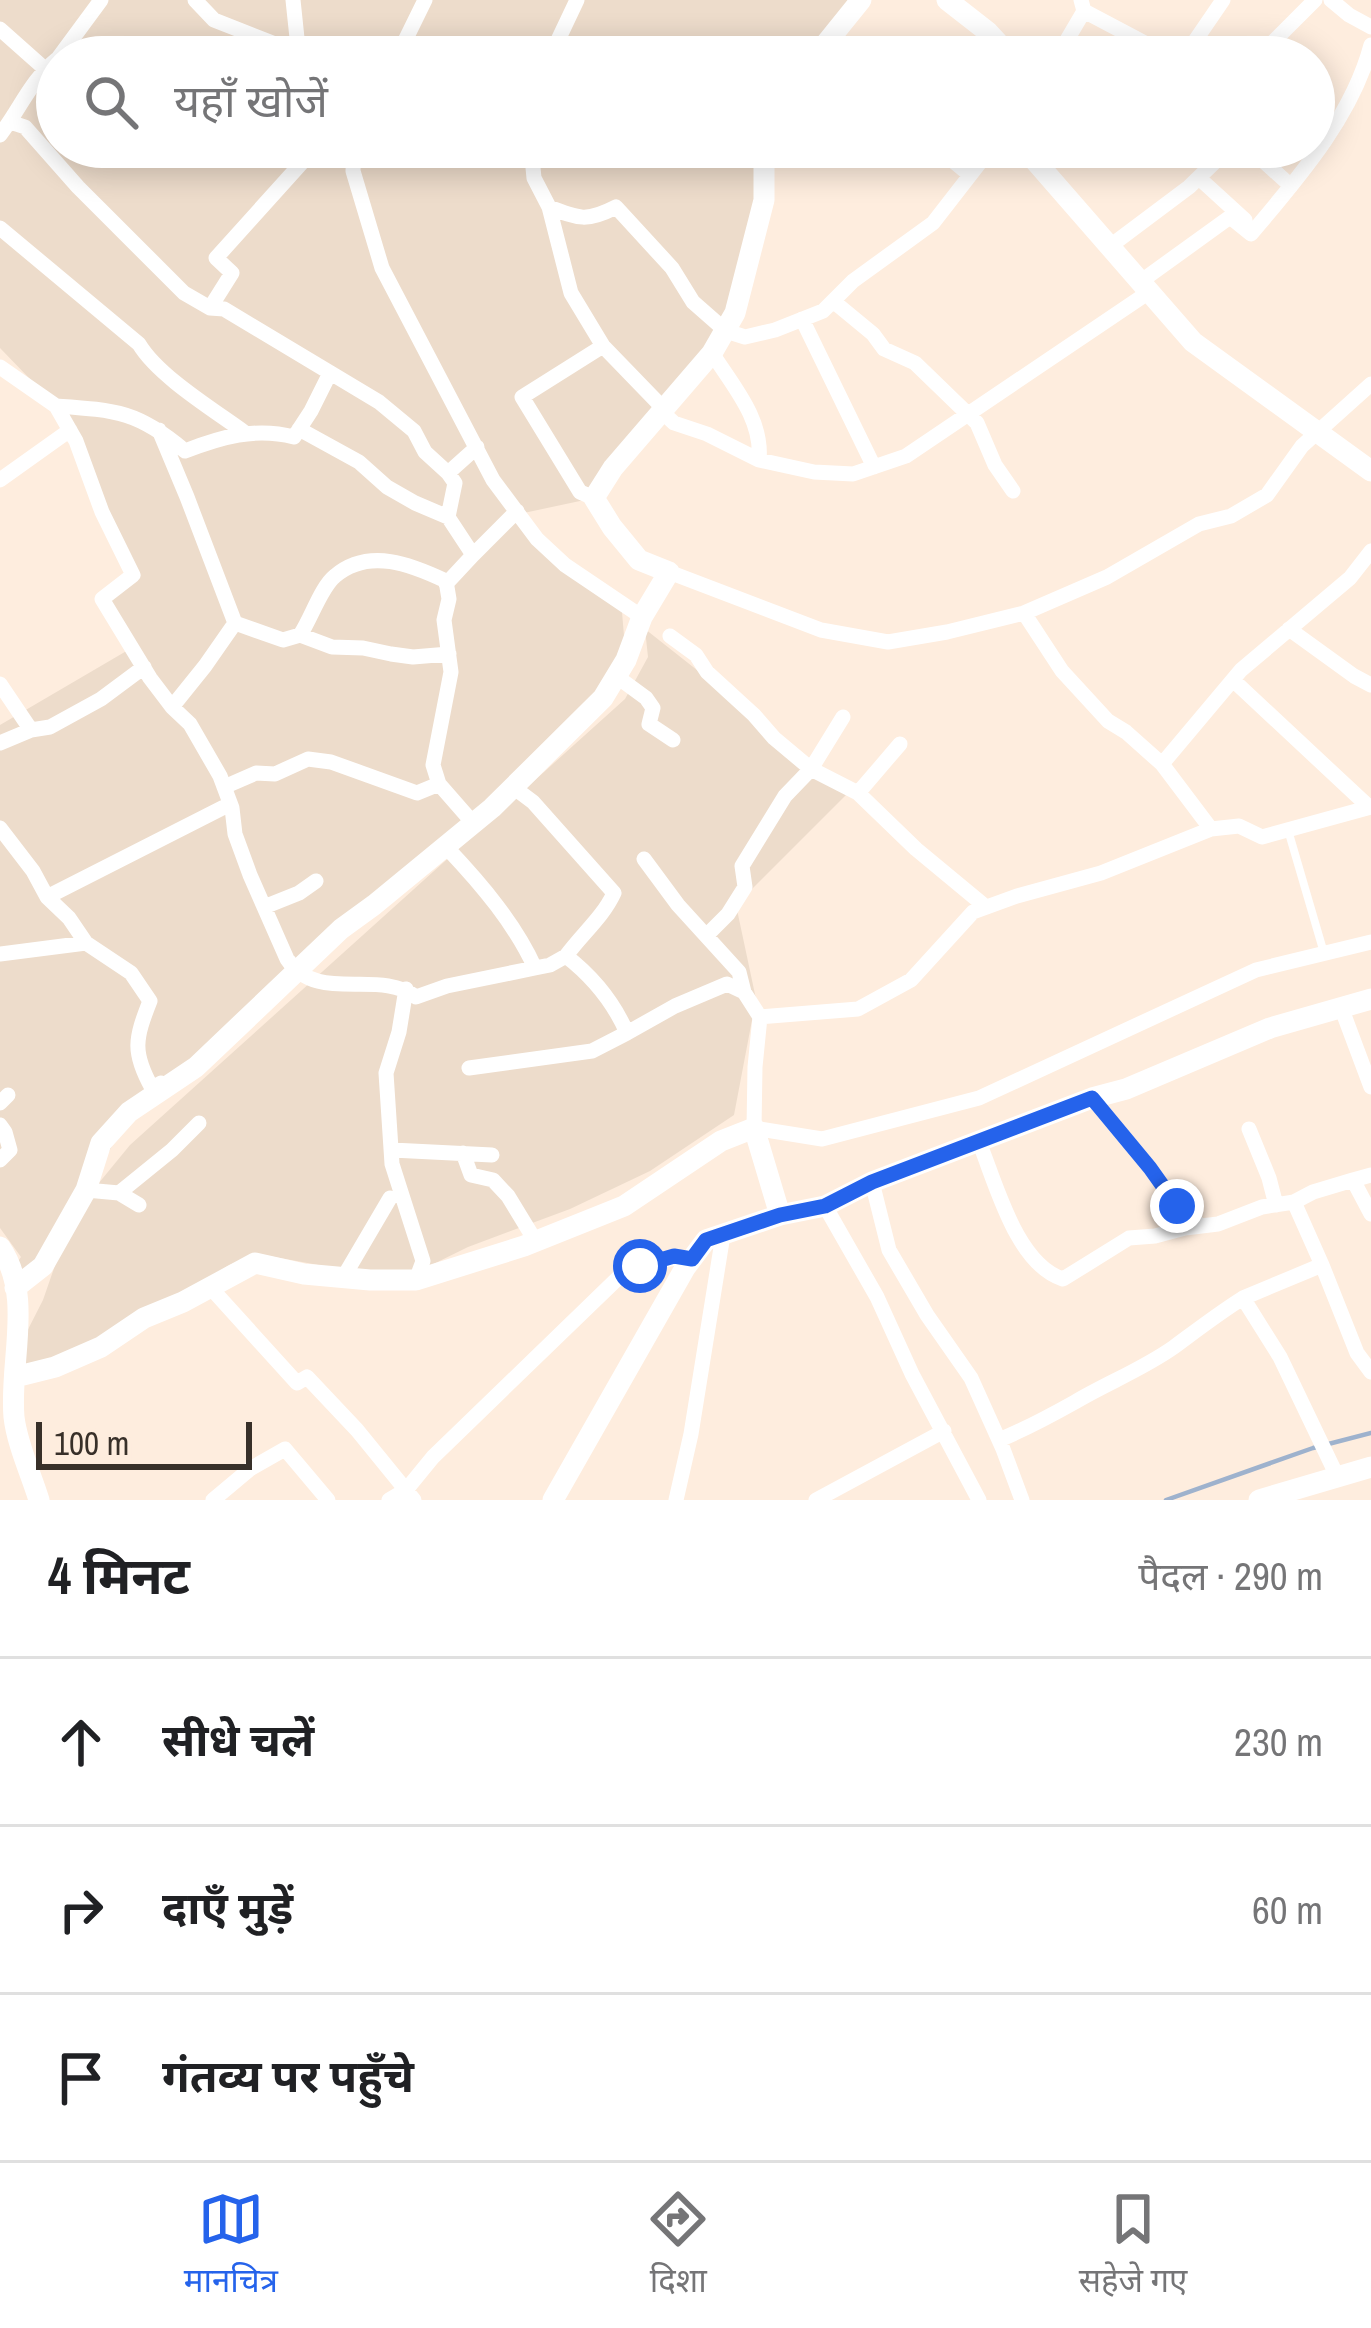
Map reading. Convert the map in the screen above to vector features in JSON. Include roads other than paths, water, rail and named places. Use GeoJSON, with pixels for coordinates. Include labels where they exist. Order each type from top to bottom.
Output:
{"type":"FeatureCollection","features":[{"type":"Feature","properties":{"kind":"street"},"geometry":{"type":"LineString","coordinates":[[73,36],[100,0]]}},
{"type":"Feature","properties":{"kind":"street"},"geometry":{"type":"LineString","coordinates":[[195,0],[214,20],[255,36]]}},
{"type":"Feature","properties":{"kind":"street"},"geometry":{"type":"LineString","coordinates":[[293,0],[296,36]]}},
{"type":"Feature","properties":{"kind":"street"},"geometry":{"type":"LineString","coordinates":[[408,36],[425,0]]}},
{"type":"Feature","properties":{"kind":"street"},"geometry":{"type":"LineString","coordinates":[[560,36],[577,0]]}},
{"type":"Feature","properties":{"kind":"street"},"geometry":{"type":"LineString","coordinates":[[832,36],[861,0]]}},
{"type":"Feature","properties":{"kind":"street"},"geometry":{"type":"LineString","coordinates":[[946,0],[992,36]]}},
{"type":"Feature","properties":{"kind":"street"},"geometry":{"type":"LineString","coordinates":[[1198,36],[1222,0]]}},
{"type":"Feature","properties":{"kind":"street"},"geometry":{"type":"LineString","coordinates":[[1279,36],[1315,0]]}},
{"type":"Feature","properties":{"kind":"street"},"geometry":{"type":"LineString","coordinates":[[1331,0],[1371,27]]}},
{"type":"Feature","properties":{"kind":"street"},"geometry":{"type":"LineString","coordinates":[[1068,36],[1082,6],[1134,36]]}},
{"type":"Feature","properties":{"kind":"street"},"geometry":{"type":"LineString","coordinates":[[0,28],[36,51]]}},
{"type":"Feature","properties":{"kind":"street"},"geometry":{"type":"LineString","coordinates":[[1335,125],[1371,45]]}},
{"type":"Feature","properties":{"kind":"street"},"geometry":{"type":"LineString","coordinates":[[5,128],[36,81]]}},
{"type":"Feature","properties":{"kind":"street"},"geometry":{"type":"LineString","coordinates":[[5,128],[25,127],[36,139]]}},
{"type":"Feature","properties":{"kind":"street"},"geometry":{"type":"LineString","coordinates":[[61,168],[184,293],[210,308],[224,309],[379,402],[414,431],[425,452],[455,483],[448,517]]}},
{"type":"Feature","properties":{"kind":"street"},"geometry":{"type":"LineString","coordinates":[[210,308],[232,272],[216,258],[297,168]]}},
{"type":"Feature","properties":{"kind":"street"},"geometry":{"type":"LineString","coordinates":[[352,168],[382,268],[493,481],[537,539],[565,565],[642,617]]}},
{"type":"Feature","properties":{"kind":"street"},"geometry":{"type":"LineString","coordinates":[[534,168],[571,292],[603,346],[674,423],[759,460],[814,472],[853,474],[906,456],[968,414],[1144,287],[1231,217],[1251,234],[1304,168]]}},
{"type":"Feature","properties":{"kind":"street"},"geometry":{"type":"LineString","coordinates":[[594,498],[613,468],[726,331],[735,313],[764,200],[764,168]]}},
{"type":"Feature","properties":{"kind":"street"},"geometry":{"type":"LineString","coordinates":[[962,168],[970,175]]}},
{"type":"Feature","properties":{"kind":"street"},"geometry":{"type":"LineString","coordinates":[[549,207],[592,219],[616,207],[673,268],[693,302],[726,331],[745,337],[823,311],[853,280],[933,223],[976,168]]}},
{"type":"Feature","properties":{"kind":"street"},"geometry":{"type":"LineString","coordinates":[[1041,168],[1193,342],[1371,471]]}},
{"type":"Feature","properties":{"kind":"street"},"geometry":{"type":"LineString","coordinates":[[1109,247],[1209,168]]}},
{"type":"Feature","properties":{"kind":"street"},"geometry":{"type":"LineString","coordinates":[[1271,168],[1291,186]]}},
{"type":"Feature","properties":{"kind":"street"},"geometry":{"type":"LineString","coordinates":[[1199,178],[1255,229]]}},
{"type":"Feature","properties":{"kind":"street"},"geometry":{"type":"LineString","coordinates":[[0,228],[181,385],[244,432]]}},
{"type":"Feature","properties":{"kind":"street"},"geometry":{"type":"LineString","coordinates":[[832,301],[884,349],[915,363],[977,423],[995,466],[1013,491]]}},
{"type":"Feature","properties":{"kind":"street"},"geometry":{"type":"LineString","coordinates":[[802,319],[874,467]]}},
{"type":"Feature","properties":{"kind":"street"},"geometry":{"type":"LineString","coordinates":[[603,346],[522,397],[580,492],[594,498],[639,560],[821,630],[888,642],[1024,613],[1107,578],[1199,524],[1231,516],[1267,495],[1316,433],[1371,384]]}},
{"type":"Feature","properties":{"kind":"street"},"geometry":{"type":"LineString","coordinates":[[712,353],[756,423],[759,460]]}},
{"type":"Feature","properties":{"kind":"street"},"geometry":{"type":"LineString","coordinates":[[0,367],[56,406],[70,430],[133,575],[102,599],[143,667],[206,748],[264,907],[295,971],[328,985],[388,985],[416,997],[550,965],[566,956],[606,911],[614,893],[513,787]]}},
{"type":"Feature","properties":{"kind":"street"},"geometry":{"type":"LineString","coordinates":[[56,406],[122,412],[158,428],[185,451],[244,432],[294,436],[330,373]]}},
{"type":"Feature","properties":{"kind":"street"},"geometry":{"type":"LineString","coordinates":[[158,428],[235,623],[283,640],[300,635],[332,646],[391,655],[449,654]]}},
{"type":"Feature","properties":{"kind":"street"},"geometry":{"type":"LineString","coordinates":[[299,429],[358,462],[387,487],[448,517],[473,555]]}},
{"type":"Feature","properties":{"kind":"street"},"geometry":{"type":"LineString","coordinates":[[0,480],[70,430]]}},
{"type":"Feature","properties":{"kind":"street"},"geometry":{"type":"LineString","coordinates":[[448,473],[477,447]]}},
{"type":"Feature","properties":{"kind":"street"},"geometry":{"type":"LineString","coordinates":[[446,584],[517,511]]}},
{"type":"Feature","properties":{"kind":"street"},"geometry":{"type":"LineString","coordinates":[[1162,764],[1241,670],[1350,578],[1371,551]]}},
{"type":"Feature","properties":{"kind":"street"},"geometry":{"type":"LineString","coordinates":[[300,635],[335,575],[360,564],[407,563],[446,581],[449,598],[444,620],[451,672],[433,765],[439,784],[474,824]]}},
{"type":"Feature","properties":{"kind":"street"},"geometry":{"type":"LineString","coordinates":[[15,1288],[43,1266],[86,1190],[101,1142],[130,1112],[196,1067],[340,928],[474,824],[603,698],[669,572]]}},
{"type":"Feature","properties":{"kind":"street"},"geometry":{"type":"LineString","coordinates":[[1024,613],[1062,670],[1108,721],[1162,764],[1211,829]]}},
{"type":"Feature","properties":{"kind":"street"},"geometry":{"type":"LineString","coordinates":[[172,707],[235,623]]}},
{"type":"Feature","properties":{"kind":"street"},"geometry":{"type":"LineString","coordinates":[[1289,629],[1371,685]]}},
{"type":"Feature","properties":{"kind":"street"},"geometry":{"type":"LineString","coordinates":[[670,636],[696,655],[707,672],[774,738],[811,769],[858,794],[986,907]]}},
{"type":"Feature","properties":{"kind":"street"},"geometry":{"type":"LineString","coordinates":[[0,743],[50,727],[101,699],[143,667]]}},
{"type":"Feature","properties":{"kind":"street"},"geometry":{"type":"LineString","coordinates":[[616,676],[646,698],[653,708],[649,724],[673,740]]}},
{"type":"Feature","properties":{"kind":"street"},"geometry":{"type":"LineString","coordinates":[[1233,680],[1370,807]]}},
{"type":"Feature","properties":{"kind":"street"},"geometry":{"type":"LineString","coordinates":[[0,684],[31,730]]}},
{"type":"Feature","properties":{"kind":"street"},"geometry":{"type":"LineString","coordinates":[[707,934],[728,914],[745,887],[742,866],[784,796],[811,769],[843,717]]}},
{"type":"Feature","properties":{"kind":"street"},"geometry":{"type":"LineString","coordinates":[[858,794],[900,744]]}},
{"type":"Feature","properties":{"kind":"street"},"geometry":{"type":"LineString","coordinates":[[47,897],[227,796],[256,773],[275,774],[308,759],[331,762],[417,793],[439,784]]}},
{"type":"Feature","properties":{"kind":"street"},"geometry":{"type":"LineString","coordinates":[[760,1017],[858,1009],[911,980],[973,912],[1101,873],[1211,829],[1239,826],[1262,837],[1370,807]]}},
{"type":"Feature","properties":{"kind":"street"},"geometry":{"type":"LineString","coordinates":[[0,828],[47,897],[86,943],[130,973],[150,1001],[139,1028],[138,1063],[152,1088],[158,1082],[172,1084]]}},
{"type":"Feature","properties":{"kind":"street"},"geometry":{"type":"LineString","coordinates":[[437,853],[448,849],[463,865],[501,911],[535,968]]}},
{"type":"Feature","properties":{"kind":"street"},"geometry":{"type":"LineString","coordinates":[[644,859],[739,972],[744,992],[760,1017],[754,1128],[780,1215]]}},
{"type":"Feature","properties":{"kind":"street"},"geometry":{"type":"LineString","coordinates":[[264,907],[299,893],[316,880]]}},
{"type":"Feature","properties":{"kind":"street"},"geometry":{"type":"LineString","coordinates":[[16,1377],[101,1347],[144,1318],[255,1263],[304,1274],[416,1280],[536,1242],[624,1205],[721,1141],[754,1128],[822,1139],[979,1098],[1256,970],[1371,942]]}},
{"type":"Feature","properties":{"kind":"street"},"geometry":{"type":"LineString","coordinates":[[0,954],[86,943]]}},
{"type":"Feature","properties":{"kind":"street"},"geometry":{"type":"LineString","coordinates":[[566,956],[586,972],[618,1013],[627,1034]]}},
{"type":"Feature","properties":{"kind":"street"},"geometry":{"type":"LineString","coordinates":[[469,1068],[592,1051],[727,984],[744,992]]}},
{"type":"Feature","properties":{"kind":"street"},"geometry":{"type":"LineString","coordinates":[[406,989],[386,1073],[392,1164],[423,1261],[416,1280]]}},
{"type":"Feature","properties":{"kind":"street"},"geometry":{"type":"LineString","coordinates":[[554,1500],[706,1240],[780,1215],[825,1206],[872,1182],[1126,1089],[1270,1028],[1371,999]]}},
{"type":"Feature","properties":{"kind":"street"},"geometry":{"type":"LineString","coordinates":[[1341,1007],[1371,1087]]}},
{"type":"Feature","properties":{"kind":"street"},"geometry":{"type":"LineString","coordinates":[[1092,1098],[1177,1206],[1202,1226]]}},
{"type":"Feature","properties":{"kind":"street"},"geometry":{"type":"LineString","coordinates":[[119,1193],[199,1123]]}},
{"type":"Feature","properties":{"kind":"street"},"geometry":{"type":"LineString","coordinates":[[0,1125],[10,1150],[0,1160]]}},
{"type":"Feature","properties":{"kind":"street"},"geometry":{"type":"LineString","coordinates":[[1249,1129],[1276,1205]]}},
{"type":"Feature","properties":{"kind":"street"},"geometry":{"type":"LineString","coordinates":[[979,1142],[1021,1244],[1053,1276],[1063,1279],[1129,1238],[1218,1224],[1371,1175]]}},
{"type":"Feature","properties":{"kind":"street"},"geometry":{"type":"LineString","coordinates":[[392,1150],[492,1155]]}},
{"type":"Feature","properties":{"kind":"street"},"geometry":{"type":"LineString","coordinates":[[463,1153],[471,1175],[493,1180],[536,1242]]}},
{"type":"Feature","properties":{"kind":"street"},"geometry":{"type":"LineString","coordinates":[[1353,1180],[1371,1214]]}},
{"type":"Feature","properties":{"kind":"street"},"geometry":{"type":"LineString","coordinates":[[872,1182],[890,1250],[927,1316],[971,1378],[1022,1500]]}},
{"type":"Feature","properties":{"kind":"street"},"geometry":{"type":"LineString","coordinates":[[86,1190],[119,1193],[139,1205]]}},
{"type":"Feature","properties":{"kind":"street"},"geometry":{"type":"LineString","coordinates":[[343,1278],[390,1198]]}},
{"type":"Feature","properties":{"kind":"street"},"geometry":{"type":"LineString","coordinates":[[1294,1202],[1337,1308],[1368,1362]]}},
{"type":"Feature","properties":{"kind":"street"},"geometry":{"type":"LineString","coordinates":[[825,1206],[877,1297],[979,1500]]}},
{"type":"Feature","properties":{"kind":"street"},"geometry":{"type":"LineString","coordinates":[[676,1500],[723,1234]]}},
{"type":"Feature","properties":{"kind":"street"},"geometry":{"type":"LineString","coordinates":[[0,1247],[14,1267],[15,1288],[8,1353],[16,1377],[7,1425],[39,1500]]}},
{"type":"Feature","properties":{"kind":"street"},"geometry":{"type":"LineString","coordinates":[[389,1500],[410,1495],[433,1457],[618,1278],[674,1256],[692,1259]]}},
{"type":"Feature","properties":{"kind":"street"},"geometry":{"type":"LineString","coordinates":[[999,1440],[1120,1379],[1243,1298],[1322,1265]]}},
{"type":"Feature","properties":{"kind":"street"},"geometry":{"type":"LineString","coordinates":[[210,1287],[297,1382],[307,1377],[410,1495]]}},
{"type":"Feature","properties":{"kind":"street"},"geometry":{"type":"LineString","coordinates":[[1243,1298],[1280,1357],[1326,1486]]}},
{"type":"Feature","properties":{"kind":"street"},"geometry":{"type":"LineString","coordinates":[[816,1500],[944,1431]]}},
{"type":"Feature","properties":{"kind":"street"},"geometry":{"type":"LineString","coordinates":[[213,1500],[250,1469],[285,1449],[328,1500]]}},
{"type":"Feature","properties":{"kind":"street"},"geometry":{"type":"LineString","coordinates":[[1259,1500],[1326,1486],[1371,1467]]}},
{"type":"Feature","properties":{"kind":"lane"},"geometry":{"type":"LineString","coordinates":[[1288,830],[1324,955]]}},
{"type":"Feature","properties":{"kind":"waterway"},"geometry":{"type":"LineString","coordinates":[[1166,1500],[1313,1448],[1371,1433]]}}]}
